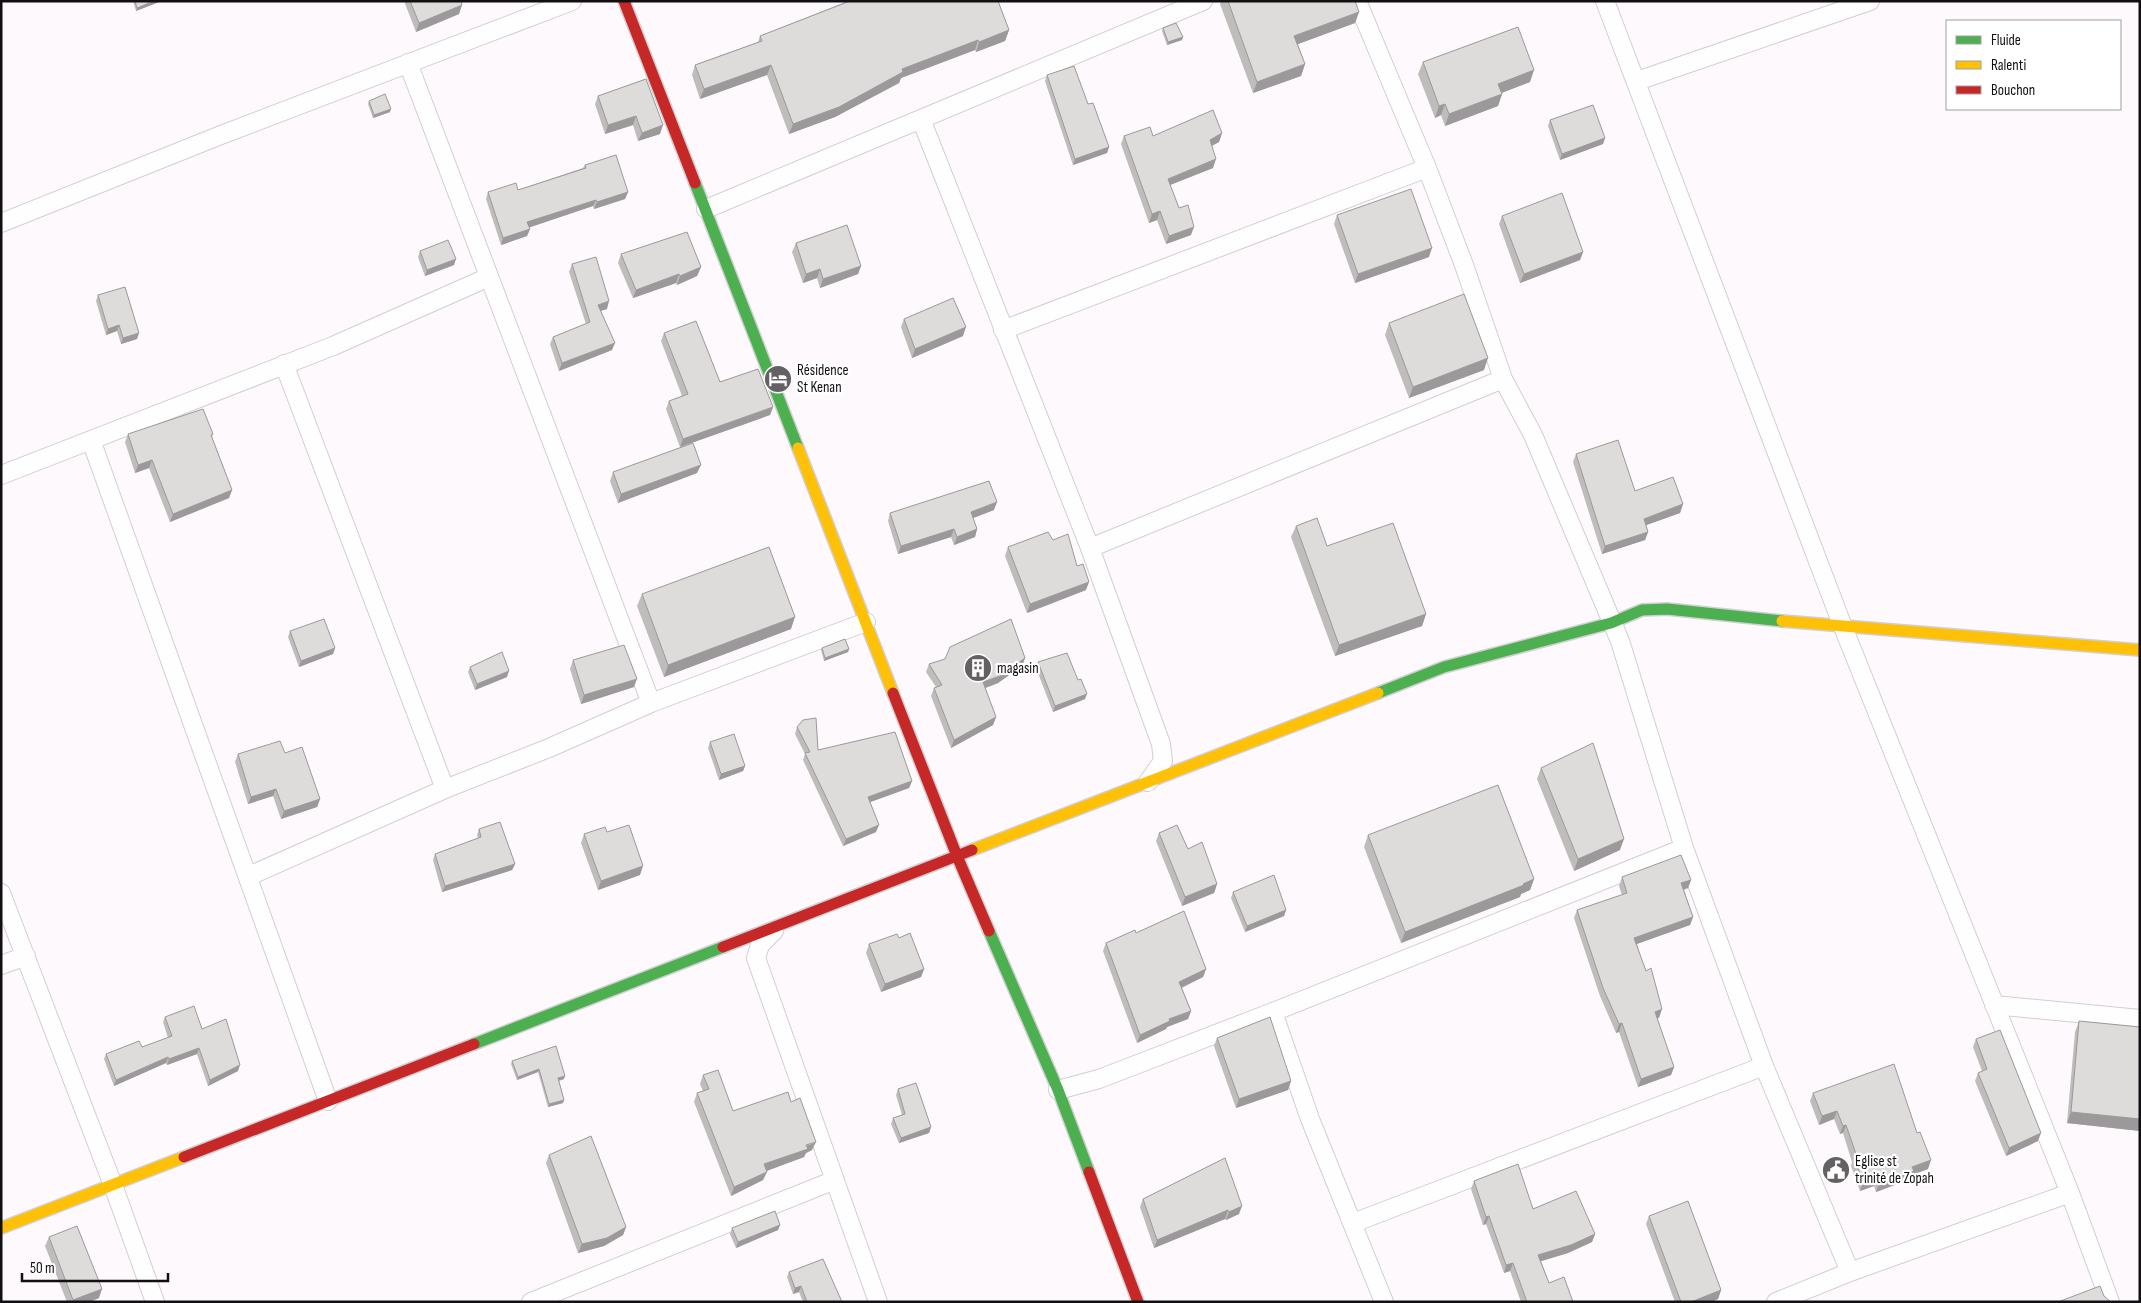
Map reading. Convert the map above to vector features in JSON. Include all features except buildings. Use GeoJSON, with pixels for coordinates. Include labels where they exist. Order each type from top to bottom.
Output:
{"type":"FeatureCollection","features":[{"type":"Feature","properties":{"kind":"street"},"geometry":{"type":"LineString","coordinates":[[1,224],[221,135],[572,1]]}},
{"type":"Feature","properties":{"kind":"street"},"geometry":{"type":"LineString","coordinates":[[624,1],[958,856],[1058,1090],[1138,1302]]}},
{"type":"Feature","properties":{"kind":"street"},"geometry":{"type":"LineString","coordinates":[[706,209],[1203,1]]}},
{"type":"Feature","properties":{"kind":"street"},"geometry":{"type":"LineString","coordinates":[[1357,1],[1427,168],[1464,265],[1503,379],[1532,435],[1622,649],[1684,848],[1764,1066],[1850,1272]]}},
{"type":"Feature","properties":{"kind":"street"},"geometry":{"type":"LineString","coordinates":[[1605,1],[1843,627],[2070,1193],[2110,1302]]}},
{"type":"Feature","properties":{"kind":"street"},"geometry":{"type":"LineString","coordinates":[[1637,81],[1870,1]]}},
{"type":"Feature","properties":{"kind":"street"},"geometry":{"type":"LineString","coordinates":[[408,63],[651,704]]}},
{"type":"Feature","properties":{"kind":"street"},"geometry":{"type":"LineString","coordinates":[[921,119],[1090,548],[1161,744],[1163,761],[1148,782]]}},
{"type":"Feature","properties":{"kind":"street"},"geometry":{"type":"LineString","coordinates":[[1003,330],[1427,168]]}},
{"type":"Feature","properties":{"kind":"street"},"geometry":{"type":"LineString","coordinates":[[1,475],[333,346],[489,277]]}},
{"type":"Feature","properties":{"kind":"street"},"geometry":{"type":"LineString","coordinates":[[284,364],[445,790]]}},
{"type":"Feature","properties":{"kind":"street"},"geometry":{"type":"LineString","coordinates":[[1090,548],[1503,379]]}},
{"type":"Feature","properties":{"kind":"street"},"geometry":{"type":"LineString","coordinates":[[91,440],[249,876],[328,1101]]}},
{"type":"Feature","properties":{"kind":"street"},"geometry":{"type":"LineString","coordinates":[[1,1228],[1444,667],[1611,623],[1642,610],[1667,608],[1843,627],[2140,650]]}},
{"type":"Feature","properties":{"kind":"street"},"geometry":{"type":"LineString","coordinates":[[249,876],[445,790],[651,704],[866,622]]}},
{"type":"Feature","properties":{"kind":"street"},"geometry":{"type":"LineString","coordinates":[[1058,1090],[1099,1079],[1274,1012],[1684,848]]}},
{"type":"Feature","properties":{"kind":"street"},"geometry":{"type":"LineString","coordinates":[[1,893],[113,1185],[155,1302]]}},
{"type":"Feature","properties":{"kind":"street"},"geometry":{"type":"LineString","coordinates":[[780,925],[760,945],[756,958],[878,1302]]}},
{"type":"Feature","properties":{"kind":"street"},"geometry":{"type":"LineString","coordinates":[[1,965],[26,956]]}},
{"type":"Feature","properties":{"kind":"street"},"geometry":{"type":"LineString","coordinates":[[1994,1005],[2140,1019]]}},
{"type":"Feature","properties":{"kind":"street"},"geometry":{"type":"LineString","coordinates":[[1274,1012],[1337,1189],[1353,1223],[1384,1302]]}},
{"type":"Feature","properties":{"kind":"street"},"geometry":{"type":"LineString","coordinates":[[1353,1223],[1764,1066]]}},
{"type":"Feature","properties":{"kind":"street"},"geometry":{"type":"LineString","coordinates":[[531,1302],[835,1180]]}},
{"type":"Feature","properties":{"kind":"street"},"geometry":{"type":"LineString","coordinates":[[1776,1302],[1850,1272],[2070,1193]]}},
{"type":"Feature","properties":{"kind":"traffic: fast"},"geometry":{"type":"LineString","coordinates":[[695,183],[798,448]]}},
{"type":"Feature","properties":{"kind":"traffic: fast"},"geometry":{"type":"LineString","coordinates":[[1378,693],[1444,667],[1611,623],[1642,610],[1667,609],[1782,621]]}},
{"type":"Feature","properties":{"kind":"traffic: fast"},"geometry":{"type":"LineString","coordinates":[[989,931],[1058,1090],[1089,1172]]}},
{"type":"Feature","properties":{"kind":"traffic: fast"},"geometry":{"type":"LineString","coordinates":[[474,1044],[723,947]]}},
{"type":"Feature","properties":{"kind":"traffic: slow"},"geometry":{"type":"LineString","coordinates":[[798,448],[893,693]]}},
{"type":"Feature","properties":{"kind":"traffic: slow"},"geometry":{"type":"LineString","coordinates":[[1782,621],[2140,650]]}},
{"type":"Feature","properties":{"kind":"traffic: slow"},"geometry":{"type":"LineString","coordinates":[[972,850],[1378,693]]}},
{"type":"Feature","properties":{"kind":"traffic: slow"},"geometry":{"type":"LineString","coordinates":[[1,1228],[184,1157]]}},
{"type":"Feature","properties":{"kind":"traffic: jam"},"geometry":{"type":"LineString","coordinates":[[624,1],[695,183]]}},
{"type":"Feature","properties":{"kind":"traffic: jam"},"geometry":{"type":"LineString","coordinates":[[893,693],[957,856],[989,931]]}},
{"type":"Feature","properties":{"kind":"traffic: jam"},"geometry":{"type":"LineString","coordinates":[[723,947],[972,850]]}},
{"type":"Feature","properties":{"kind":"traffic: jam"},"geometry":{"type":"LineString","coordinates":[[184,1157],[474,1044]]}},
{"type":"Feature","properties":{"kind":"traffic: jam"},"geometry":{"type":"LineString","coordinates":[[1089,1172],[1138,1302]]}},
{"type":"Feature","properties":{"kind":"place","name":"Résidence St Kenan"},"geometry":{"type":"Point","coordinates":[778,379]}},
{"type":"Feature","properties":{"kind":"place","name":"magasin"},"geometry":{"type":"Point","coordinates":[978,668]}},
{"type":"Feature","properties":{"kind":"place","name":"Eglise st trinité de Zopah"},"geometry":{"type":"Point","coordinates":[1836,1170]}}]}
